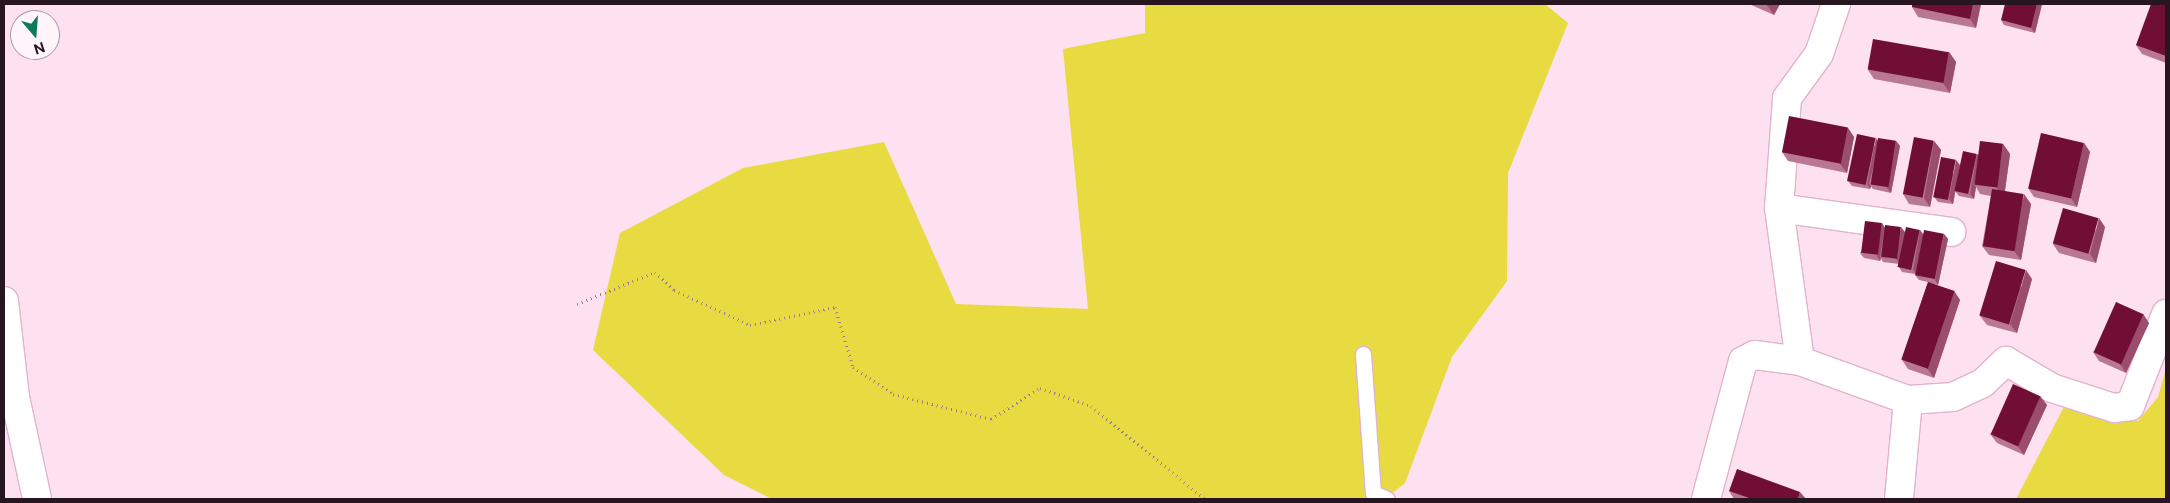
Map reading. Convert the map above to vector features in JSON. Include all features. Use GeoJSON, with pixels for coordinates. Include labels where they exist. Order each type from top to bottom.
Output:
{"type":"FeatureCollection","features":[{"type":"Feature","properties":{"kind":"street"},"geometry":{"type":"LineString","coordinates":[[1800,361],[1779,208],[1787,98],[1818,54],[1836,4]]}},
{"type":"Feature","properties":{"kind":"street"},"geometry":{"type":"LineString","coordinates":[[1779,208],[1951,232]]}},
{"type":"Feature","properties":{"kind":"street"},"geometry":{"type":"LineString","coordinates":[[4,301],[14,397],[37,499]]}},
{"type":"Feature","properties":{"kind":"street"},"geometry":{"type":"LineString","coordinates":[[1706,499],[1743,361],[1756,355],[1800,361],[1908,400],[1953,397],[1983,383],[2006,361],[2052,388],[2114,408],[2130,406],[2166,314]]}},
{"type":"Feature","properties":{"kind":"street"},"geometry":{"type":"LineString","coordinates":[[1899,499],[1908,400]]}},
{"type":"Feature","properties":{"kind":"lane"},"geometry":{"type":"LineString","coordinates":[[1363,354],[1367,496],[1387,499]]}},
{"type":"Feature","properties":{"kind":"path"},"geometry":{"type":"LineString","coordinates":[[577,304],[655,272],[674,290],[750,325],[835,307],[852,367],[893,394],[991,419],[1040,388],[1091,406],[1205,499]]}},
{"type":"Feature","properties":{"kind":"shaded area"},"geometry":{"type":"Polygon","coordinates":[[[1145,4],[1545,4],[1568,23],[1508,173],[1507,281],[1452,357],[1405,483],[1385,499],[772,499],[724,475],[593,350],[620,233],[743,168],[884,142],[956,304],[1088,309],[1063,49],[1145,33],[1145,4]]]}},
{"type":"Feature","properties":{"kind":"shaded area"},"geometry":{"type":"Polygon","coordinates":[[[2166,369],[2166,499],[2016,499],[2066,403],[2138,421],[2158,397],[2166,369]]]}},
{"type":"Feature","properties":{"kind":"building"},"geometry":{"type":"Polygon","coordinates":[[[1912,4],[1973,4],[1970,19],[1912,7],[1912,4]]]}},
{"type":"Feature","properties":{"kind":"building"},"geometry":{"type":"Polygon","coordinates":[[[2005,4],[2037,4],[2031,28],[2001,20],[2005,4]]]}},
{"type":"Feature","properties":{"kind":"building"},"geometry":{"type":"Polygon","coordinates":[[[2151,4],[2166,4],[2166,56],[2136,45],[2151,4]]]}},
{"type":"Feature","properties":{"kind":"building"},"geometry":{"type":"Polygon","coordinates":[[[1873,39],[1949,52],[1943,83],[1868,70],[1873,39]]]}},
{"type":"Feature","properties":{"kind":"building"},"geometry":{"type":"Polygon","coordinates":[[[1789,116],[1848,127],[1841,164],[1782,152],[1789,116]]]}},
{"type":"Feature","properties":{"kind":"building"},"geometry":{"type":"Polygon","coordinates":[[[2041,133],[2084,143],[2071,198],[2028,189],[2041,133]]]}},
{"type":"Feature","properties":{"kind":"building"},"geometry":{"type":"Polygon","coordinates":[[[1857,134],[1876,138],[1866,185],[1847,181],[1857,134]]]}},
{"type":"Feature","properties":{"kind":"building"},"geometry":{"type":"Polygon","coordinates":[[[1914,137],[1934,141],[1923,198],[1903,194],[1914,137]]]}},
{"type":"Feature","properties":{"kind":"building"},"geometry":{"type":"Polygon","coordinates":[[[1878,138],[1896,141],[1888,187],[1871,184],[1878,138]]]}},
{"type":"Feature","properties":{"kind":"building"},"geometry":{"type":"Polygon","coordinates":[[[1980,141],[2003,144],[1997,187],[1975,185],[1980,141]]]}},
{"type":"Feature","properties":{"kind":"building"},"geometry":{"type":"Polygon","coordinates":[[[1963,151],[1977,154],[1968,194],[1954,191],[1963,151]]]}},
{"type":"Feature","properties":{"kind":"building"},"geometry":{"type":"Polygon","coordinates":[[[1941,157],[1956,160],[1948,200],[1933,197],[1941,157]]]}},
{"type":"Feature","properties":{"kind":"building"},"geometry":{"type":"Polygon","coordinates":[[[1992,189],[2024,194],[2015,251],[1983,246],[1992,189]]]}},
{"type":"Feature","properties":{"kind":"building"},"geometry":{"type":"Polygon","coordinates":[[[2063,208],[2099,218],[2088,254],[2053,244],[2063,208]]]}},
{"type":"Feature","properties":{"kind":"building"},"geometry":{"type":"Polygon","coordinates":[[[1865,221],[1882,223],[1878,255],[1861,253],[1865,221]]]}},
{"type":"Feature","properties":{"kind":"building"},"geometry":{"type":"Polygon","coordinates":[[[1885,225],[1901,227],[1897,259],[1881,257],[1885,225]]]}},
{"type":"Feature","properties":{"kind":"building"},"geometry":{"type":"Polygon","coordinates":[[[1906,227],[1920,230],[1911,270],[1897,267],[1906,227]]]}},
{"type":"Feature","properties":{"kind":"building"},"geometry":{"type":"Polygon","coordinates":[[[1924,230],[1944,234],[1935,279],[1915,275],[1924,230]]]}},
{"type":"Feature","properties":{"kind":"building"},"geometry":{"type":"Polygon","coordinates":[[[1996,261],[2026,270],[2009,325],[1979,316],[1996,261]]]}},
{"type":"Feature","properties":{"kind":"building"},"geometry":{"type":"Polygon","coordinates":[[[1928,282],[1954,291],[1928,369],[1901,360],[1928,282]]]}},
{"type":"Feature","properties":{"kind":"building"},"geometry":{"type":"Polygon","coordinates":[[[2116,302],[2143,314],[2121,364],[2094,352],[2116,302]]]}},
{"type":"Feature","properties":{"kind":"building"},"geometry":{"type":"Polygon","coordinates":[[[2013,384],[2040,396],[2018,446],[1991,434],[2013,384]]]}},
{"type":"Feature","properties":{"kind":"building"},"geometry":{"type":"Polygon","coordinates":[[[1737,469],[1800,492],[1798,499],[1752,499],[1729,491],[1737,469]]]}}]}
